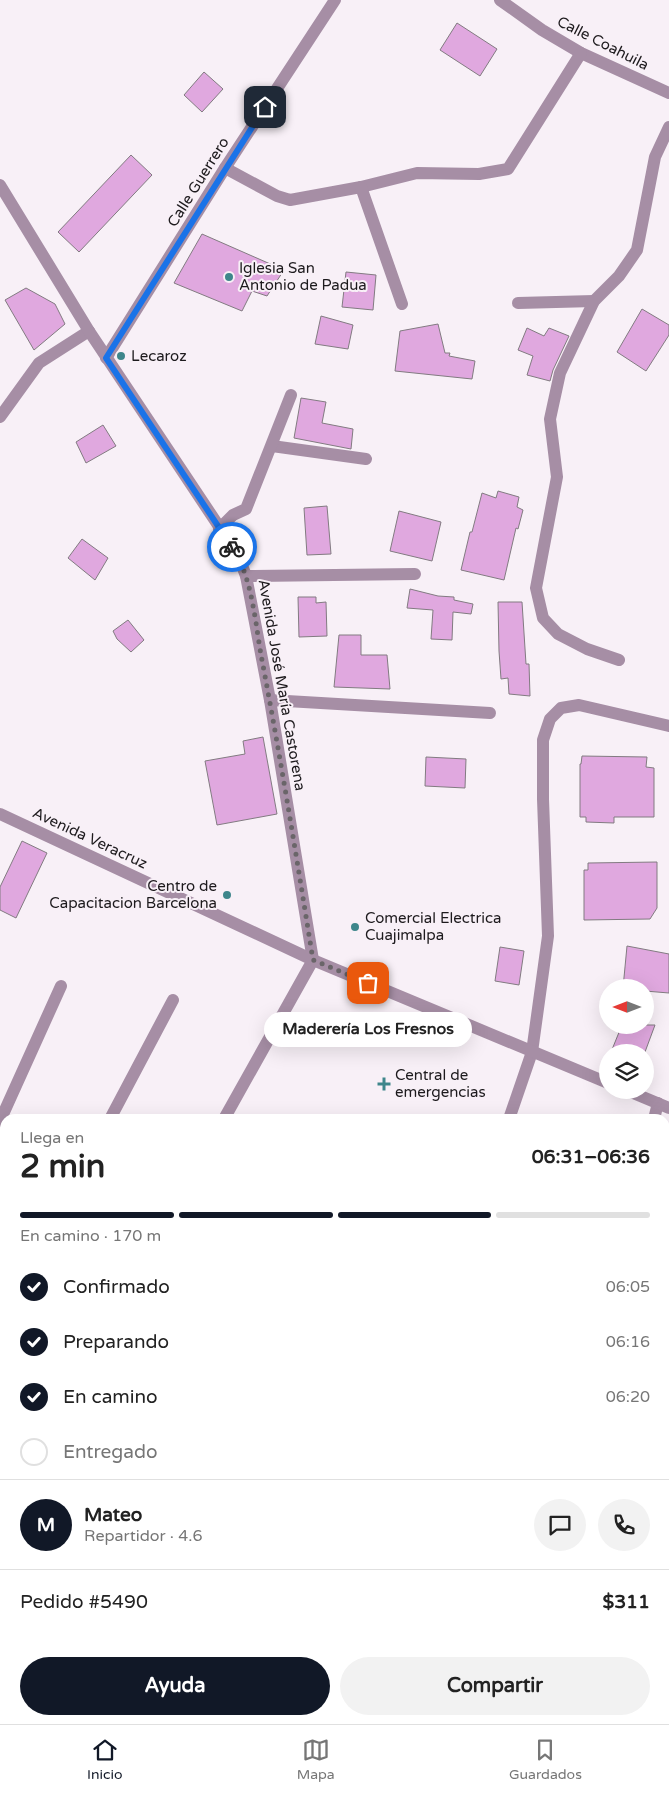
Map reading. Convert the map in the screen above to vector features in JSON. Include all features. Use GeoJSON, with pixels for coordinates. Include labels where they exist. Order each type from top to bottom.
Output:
{"type":"FeatureCollection","features":[{"type":"Feature","properties":{"kind":"street","name":"Calle Guerrero"},"geometry":{"type":"LineString","coordinates":[[106,358],[225,168],[335,0]]}},
{"type":"Feature","properties":{"kind":"street","name":"Calle Coahuila"},"geometry":{"type":"LineString","coordinates":[[500,0],[542,30],[581,53],[669,94]]}},
{"type":"Feature","properties":{"kind":"street"},"geometry":{"type":"LineString","coordinates":[[225,168],[278,196],[290,200],[361,188],[416,172],[479,174],[508,169],[581,53]]}},
{"type":"Feature","properties":{"kind":"street"},"geometry":{"type":"LineString","coordinates":[[619,660],[587,650],[558,634],[543,618],[536,588],[557,477],[550,419],[560,373],[594,301],[619,276],[637,250],[655,157],[669,127]]}},
{"type":"Feature","properties":{"kind":"street","name":"Avenida José María Castorena"},"geometry":{"type":"LineString","coordinates":[[0,185],[106,358],[238,556],[246,576],[270,700],[313,960]]}},
{"type":"Feature","properties":{"kind":"street"},"geometry":{"type":"LineString","coordinates":[[361,188],[402,304]]}},
{"type":"Feature","properties":{"kind":"street"},"geometry":{"type":"LineString","coordinates":[[518,303],[594,301]]}},
{"type":"Feature","properties":{"kind":"street"},"geometry":{"type":"LineString","coordinates":[[0,417],[39,363],[89,331]]}},
{"type":"Feature","properties":{"kind":"street"},"geometry":{"type":"LineString","coordinates":[[219,529],[233,515],[246,509],[292,395]]}},
{"type":"Feature","properties":{"kind":"street"},"geometry":{"type":"LineString","coordinates":[[272,446],[366,458]]}},
{"type":"Feature","properties":{"kind":"street"},"geometry":{"type":"LineString","coordinates":[[246,576],[415,574]]}},
{"type":"Feature","properties":{"kind":"street"},"geometry":{"type":"LineString","coordinates":[[270,700],[490,713]]}},
{"type":"Feature","properties":{"kind":"street"},"geometry":{"type":"LineString","coordinates":[[511,1114],[532,1052],[548,936],[543,799],[543,740],[550,718],[561,708],[579,705],[669,726]]}},
{"type":"Feature","properties":{"kind":"street","name":"Avenida Veracruz"},"geometry":{"type":"LineString","coordinates":[[0,814],[313,960],[599,1078]]}},
{"type":"Feature","properties":{"kind":"street"},"geometry":{"type":"LineString","coordinates":[[227,1114],[313,960]]}},
{"type":"Feature","properties":{"kind":"street"},"geometry":{"type":"LineString","coordinates":[[3,1114],[61,986]]}},
{"type":"Feature","properties":{"kind":"street"},"geometry":{"type":"LineString","coordinates":[[113,1114],[173,1000]]}},
{"type":"Feature","properties":{"kind":"street"},"geometry":{"type":"LineString","coordinates":[[648,1099],[663,1105]]}},
{"type":"Feature","properties":{"kind":"building"},"geometry":{"type":"Polygon","coordinates":[[[457,23],[497,49],[480,76],[440,50],[457,23]]]}},
{"type":"Feature","properties":{"kind":"building"},"geometry":{"type":"Polygon","coordinates":[[[204,72],[223,89],[202,112],[184,95],[204,72]]]}},
{"type":"Feature","properties":{"kind":"building"},"geometry":{"type":"Polygon","coordinates":[[[131,155],[152,175],[79,252],[58,232],[131,155]]]}},
{"type":"Feature","properties":{"kind":"building","name":"Iglesia San Antonio de Padua"},"geometry":{"type":"Polygon","coordinates":[[[202,234],[284,270],[267,296],[252,291],[242,311],[174,283],[202,234]]]}},
{"type":"Feature","properties":{"kind":"building"},"geometry":{"type":"Polygon","coordinates":[[[346,272],[376,275],[373,310],[342,307],[346,272]]]}},
{"type":"Feature","properties":{"kind":"building"},"geometry":{"type":"Polygon","coordinates":[[[26,288],[55,304],[65,324],[34,350],[5,300],[26,288]]]}},
{"type":"Feature","properties":{"kind":"building"},"geometry":{"type":"Polygon","coordinates":[[[642,309],[669,325],[669,335],[646,371],[617,352],[642,309]]]}},
{"type":"Feature","properties":{"kind":"building"},"geometry":{"type":"Polygon","coordinates":[[[321,316],[353,325],[348,349],[315,344],[321,316]]]}},
{"type":"Feature","properties":{"kind":"building"},"geometry":{"type":"Polygon","coordinates":[[[438,324],[445,353],[450,353],[449,356],[475,361],[472,379],[395,371],[400,331],[438,324]]]}},
{"type":"Feature","properties":{"kind":"building"},"geometry":{"type":"Polygon","coordinates":[[[527,328],[544,336],[549,328],[569,336],[553,370],[550,381],[527,375],[533,356],[518,350],[527,328]]]}},
{"type":"Feature","properties":{"kind":"building"},"geometry":{"type":"Polygon","coordinates":[[[301,398],[326,402],[322,423],[353,429],[351,449],[294,438],[301,398]]]}},
{"type":"Feature","properties":{"kind":"building"},"geometry":{"type":"Polygon","coordinates":[[[103,425],[116,446],[86,463],[76,442],[103,425]]]}},
{"type":"Feature","properties":{"kind":"building"},"geometry":{"type":"Polygon","coordinates":[[[498,491],[519,497],[517,507],[523,510],[518,529],[516,528],[504,580],[461,570],[482,493],[496,498],[498,491]]]}},
{"type":"Feature","properties":{"kind":"building"},"geometry":{"type":"Polygon","coordinates":[[[327,506],[331,554],[307,555],[304,508],[327,506]]]}},
{"type":"Feature","properties":{"kind":"building"},"geometry":{"type":"Polygon","coordinates":[[[399,511],[441,522],[432,561],[390,551],[399,511]]]}},
{"type":"Feature","properties":{"kind":"building"},"geometry":{"type":"Polygon","coordinates":[[[82,539],[108,558],[95,580],[68,558],[82,539]]]}},
{"type":"Feature","properties":{"kind":"building"},"geometry":{"type":"Polygon","coordinates":[[[410,589],[438,596],[454,597],[454,600],[473,604],[471,614],[453,612],[452,640],[431,639],[433,610],[407,608],[410,589]]]}},
{"type":"Feature","properties":{"kind":"building"},"geometry":{"type":"Polygon","coordinates":[[[298,597],[316,597],[316,603],[326,602],[327,636],[299,637],[298,597]]]}},
{"type":"Feature","properties":{"kind":"building"},"geometry":{"type":"Polygon","coordinates":[[[498,602],[522,602],[526,664],[529,664],[530,696],[509,694],[508,678],[501,679],[498,602]]]}},
{"type":"Feature","properties":{"kind":"building"},"geometry":{"type":"Polygon","coordinates":[[[128,620],[144,640],[131,652],[117,639],[113,631],[128,620]]]}},
{"type":"Feature","properties":{"kind":"building"},"geometry":{"type":"Polygon","coordinates":[[[339,635],[361,635],[361,655],[387,655],[390,689],[334,687],[339,635]]]}},
{"type":"Feature","properties":{"kind":"building"},"geometry":{"type":"Polygon","coordinates":[[[263,737],[277,814],[217,825],[205,761],[245,754],[243,741],[263,737]]]}},
{"type":"Feature","properties":{"kind":"building"},"geometry":{"type":"Polygon","coordinates":[[[582,756],[647,757],[646,767],[654,768],[654,817],[614,817],[614,823],[586,822],[586,817],[580,817],[580,764],[582,756]]]}},
{"type":"Feature","properties":{"kind":"building"},"geometry":{"type":"Polygon","coordinates":[[[426,757],[466,759],[465,788],[425,786],[426,757]]]}},
{"type":"Feature","properties":{"kind":"building"},"geometry":{"type":"Polygon","coordinates":[[[22,841],[47,853],[16,918],[0,910],[0,887],[22,841]]]}},
{"type":"Feature","properties":{"kind":"building"},"geometry":{"type":"Polygon","coordinates":[[[657,862],[657,908],[650,919],[584,920],[584,870],[588,870],[588,863],[657,862]]]}},
{"type":"Feature","properties":{"kind":"building"},"geometry":{"type":"Polygon","coordinates":[[[627,946],[669,954],[669,993],[654,992],[654,979],[624,979],[627,946]]]}},
{"type":"Feature","properties":{"kind":"building"},"geometry":{"type":"Polygon","coordinates":[[[500,947],[524,951],[519,985],[495,981],[500,947]]]}},
{"type":"Feature","properties":{"kind":"building"},"geometry":{"type":"Polygon","coordinates":[[[618,1034],[652,1034],[648,1044],[614,1044],[618,1034]]]}},
{"type":"Feature","properties":{"kind":"way so far"},"geometry":{"type":"LineString","coordinates":[[232,547],[246,576],[270,700],[313,960],[368,983]]}},
{"type":"Feature","properties":{"kind":"place","name":"Iglesia San Antonio de Padua"},"geometry":{"type":"Point","coordinates":[229,277]}},
{"type":"Feature","properties":{"kind":"place","name":"Lecaroz"},"geometry":{"type":"Point","coordinates":[121,356]}},
{"type":"Feature","properties":{"kind":"place","name":"Centro de Capacitacion Barcelona"},"geometry":{"type":"Point","coordinates":[227,895]}},
{"type":"Feature","properties":{"kind":"place","name":"Comercial Electrica Cuajimalpa"},"geometry":{"type":"Point","coordinates":[355,927]}},
{"type":"Feature","properties":{"kind":"place","name":"Maderería Los Fresnos"},"geometry":{"type":"Point","coordinates":[368,983]}},
{"type":"Feature","properties":{"kind":"place","name":"Central de emergencias"},"geometry":{"type":"Point","coordinates":[384,1084]}},
{"type":"Feature","properties":{"kind":"route"},"geometry":{"type":"LineString","coordinates":[[232,547],[106,358],[265,107]]}}]}
